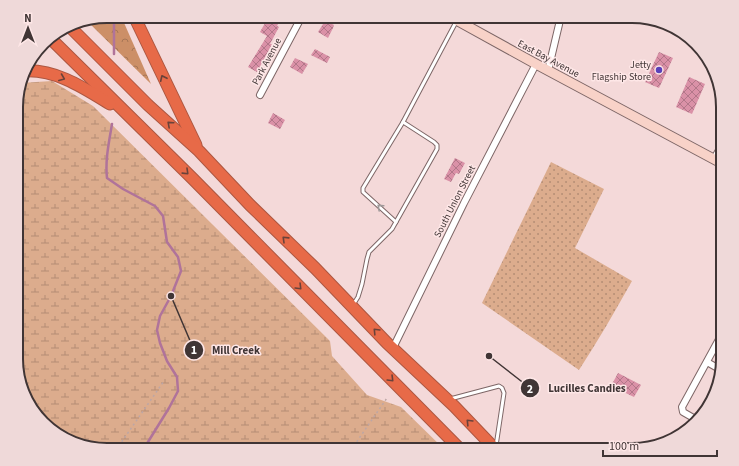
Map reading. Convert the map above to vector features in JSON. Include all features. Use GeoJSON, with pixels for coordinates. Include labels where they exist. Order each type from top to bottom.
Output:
{"type":"FeatureCollection","features":[{"type":"Feature","properties":{"kind":"highway"},"geometry":{"type":"LineString","coordinates":[[137,23],[198,150]]}},
{"type":"Feature","properties":{"kind":"highway"},"geometry":{"type":"LineString","coordinates":[[73,30],[148,104],[198,150],[250,205],[489,443]]}},
{"type":"Feature","properties":{"kind":"highway"},"geometry":{"type":"LineString","coordinates":[[54,42],[198,184],[454,443]]}},
{"type":"Feature","properties":{"kind":"highway"},"geometry":{"type":"LineString","coordinates":[[31,71],[59,76],[78,85],[129,116]]}},
{"type":"Feature","properties":{"kind":"street","name":"Park Avenue"},"geometry":{"type":"LineString","coordinates":[[260,94],[298,23]]}},
{"type":"Feature","properties":{"kind":"street","name":"East Bay Avenue"},"geometry":{"type":"LineString","coordinates":[[462,23],[548,71],[714,159]]}},
{"type":"Feature","properties":{"kind":"street"},"geometry":{"type":"LineString","coordinates":[[548,71],[559,23]]}},
{"type":"Feature","properties":{"kind":"street","name":"South Union Street"},"geometry":{"type":"LineString","coordinates":[[393,348],[464,203],[536,64]]}},
{"type":"Feature","properties":{"kind":"street"},"geometry":{"type":"LineString","coordinates":[[714,159],[716,155]]}},
{"type":"Feature","properties":{"kind":"street"},"geometry":{"type":"LineString","coordinates":[[692,417],[683,412],[682,407],[716,345]]}},
{"type":"Feature","properties":{"kind":"street"},"geometry":{"type":"LineString","coordinates":[[707,362],[715,367]]}},
{"type":"Feature","properties":{"kind":"lane"},"geometry":{"type":"LineString","coordinates":[[396,222],[363,192],[363,188],[403,122],[451,23]]}},
{"type":"Feature","properties":{"kind":"lane"},"geometry":{"type":"LineString","coordinates":[[352,306],[358,296],[362,284],[366,259],[370,252],[392,229],[437,149],[437,145],[434,142],[403,122]]}},
{"type":"Feature","properties":{"kind":"lane"},"geometry":{"type":"LineString","coordinates":[[447,400],[499,386],[502,388],[504,393],[497,443]]}},
{"type":"Feature","properties":{"kind":"path"},"geometry":{"type":"LineString","coordinates":[[121,443],[164,381]]}},
{"type":"Feature","properties":{"kind":"path"},"geometry":{"type":"LineString","coordinates":[[357,443],[387,398]]}},
{"type":"Feature","properties":{"kind":"green space"},"geometry":{"type":"Polygon","coordinates":[[[124,23],[151,84],[91,25],[124,23]]]}},
{"type":"Feature","properties":{"kind":"green space"},"geometry":{"type":"Polygon","coordinates":[[[52,81],[93,106],[330,341],[332,356],[367,395],[401,407],[438,443],[107,443],[75,437],[56,426],[37,406],[27,386],[23,359],[23,107],[27,83],[52,81]]]}},
{"type":"Feature","properties":{"kind":"green space"},"geometry":{"type":"Polygon","coordinates":[[[551,162],[604,189],[575,248],[632,281],[579,370],[482,303],[551,162]]]}},
{"type":"Feature","properties":{"kind":"building"},"geometry":{"type":"Polygon","coordinates":[[[265,23],[278,23],[277,26],[279,27],[270,44],[272,44],[257,72],[248,67],[267,36],[260,32],[265,23]]]}},
{"type":"Feature","properties":{"kind":"building"},"geometry":{"type":"Polygon","coordinates":[[[321,23],[333,23],[334,25],[328,38],[318,32],[323,24],[321,23]]]}},
{"type":"Feature","properties":{"kind":"building"},"geometry":{"type":"Polygon","coordinates":[[[315,49],[330,57],[327,63],[311,55],[315,49]]]}},
{"type":"Feature","properties":{"kind":"building","name":"Jetty Flagship Store"},"geometry":{"type":"Polygon","coordinates":[[[659,52],[673,58],[659,88],[645,82],[659,52]]]}},
{"type":"Feature","properties":{"kind":"building"},"geometry":{"type":"Polygon","coordinates":[[[295,58],[308,64],[302,74],[290,67],[295,58]]]}},
{"type":"Feature","properties":{"kind":"building"},"geometry":{"type":"Polygon","coordinates":[[[689,77],[705,84],[692,114],[676,107],[689,77]]]}},
{"type":"Feature","properties":{"kind":"building"},"geometry":{"type":"Polygon","coordinates":[[[273,113],[285,120],[280,129],[268,123],[273,113]]]}},
{"type":"Feature","properties":{"kind":"building"},"geometry":{"type":"Polygon","coordinates":[[[455,158],[465,163],[459,174],[456,173],[451,182],[444,179],[455,158]]]}},
{"type":"Feature","properties":{"kind":"building"},"geometry":{"type":"Polygon","coordinates":[[[618,373],[641,385],[634,397],[611,386],[618,373]]]}},
{"type":"Feature","properties":{"kind":"waterway"},"geometry":{"type":"LineString","coordinates":[[114,23],[114,54]]}},
{"type":"Feature","properties":{"kind":"waterway"},"geometry":{"type":"LineString","coordinates":[[112,124],[107,158],[107,178],[123,189],[155,206],[163,216],[167,242],[178,257],[181,271],[171,296],[160,316],[157,330],[167,361],[177,377],[178,391],[147,443]]}},
{"type":"Feature","properties":{"kind":"place","name":"Jetty Flagship Store"},"geometry":{"type":"Point","coordinates":[659,70]}},
{"type":"Feature","properties":{"kind":"place","name":"Mill Creek"},"geometry":{"type":"Point","coordinates":[171,296]}},
{"type":"Feature","properties":{"kind":"place","name":"Lucilles Candies"},"geometry":{"type":"Point","coordinates":[489,356]}}]}
